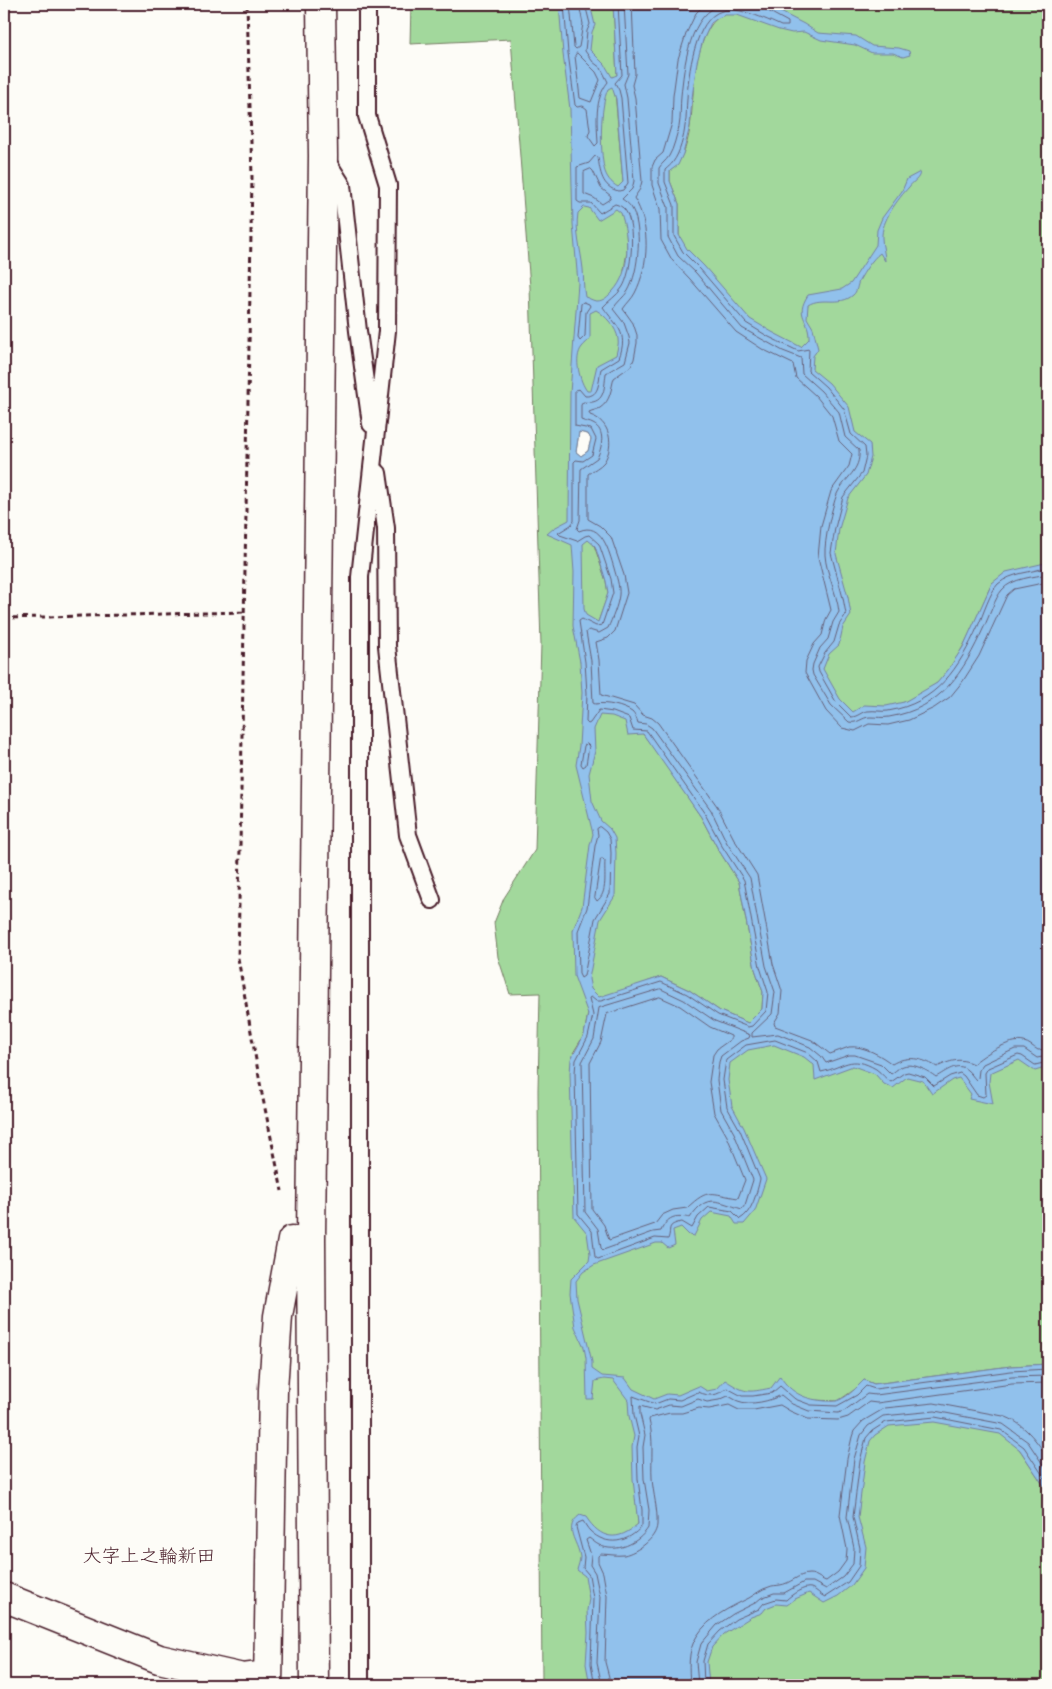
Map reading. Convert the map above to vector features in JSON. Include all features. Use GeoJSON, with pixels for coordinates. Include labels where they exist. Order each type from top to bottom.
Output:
{"type":"FeatureCollection","features":[{"type":"Feature","properties":{"kind":"street"},"geometry":{"type":"LineString","coordinates":[[314,1685],[311,1239],[323,156],[321,4]]}},
{"type":"Feature","properties":{"kind":"street"},"geometry":{"type":"LineString","coordinates":[[4,1597],[159,1658],[243,1678],[268,1680],[273,1389],[278,1316],[292,1240]]}},
{"type":"Feature","properties":{"kind":"lane"},"geometry":{"type":"LineString","coordinates":[[360,1685],[360,577],[387,331],[388,185],[366,116],[367,4]]}},
{"type":"Feature","properties":{"kind":"lane"},"geometry":{"type":"LineString","coordinates":[[323,156],[342,185],[358,330],[386,528],[387,646],[408,835],[432,900]]}},
{"type":"Feature","properties":{"kind":"path"},"geometry":{"type":"LineString","coordinates":[[247,4],[252,177],[238,958],[262,1094],[282,1191]]}},
{"type":"Feature","properties":{"kind":"path"},"geometry":{"type":"LineString","coordinates":[[4,618],[245,612]]}},
{"type":"Feature","properties":{"kind":"green space"},"geometry":{"type":"Polygon","coordinates":[[[411,4],[613,4],[617,75],[615,92],[623,182],[617,198],[626,228],[627,251],[624,270],[620,354],[588,539],[594,545],[606,581],[608,594],[598,622],[629,716],[659,755],[701,817],[739,882],[755,969],[763,992],[762,1009],[748,1023],[720,1011],[689,990],[661,977],[649,981],[588,1013],[584,1035],[573,1053],[729,1033],[1048,961],[1048,1364],[1011,1366],[874,1384],[864,1380],[838,1401],[813,1400],[637,1511],[638,1524],[629,1532],[597,1685],[542,1685],[538,1090],[540,993],[510,994],[498,957],[494,923],[504,898],[535,850],[541,644],[530,287],[511,39],[410,44],[411,4]],[[579,432],[576,452],[581,456],[588,451],[591,439],[588,434],[579,432]]]}},
{"type":"Feature","properties":{"kind":"green space"},"geometry":{"type":"Polygon","coordinates":[[[728,4],[1048,4],[1048,560],[1045,563],[992,583],[961,650],[937,683],[915,697],[901,703],[829,729],[682,253],[679,235],[679,204],[670,181],[670,171],[679,161],[689,135],[695,74],[701,47],[709,29],[728,4]]]}},
{"type":"Feature","properties":{"kind":"green space"},"geometry":{"type":"Polygon","coordinates":[[[971,1392],[1020,1450],[1048,1492],[1048,1685],[701,1685],[706,1624],[863,1433],[971,1392]]]}},
{"type":"Feature","properties":{"kind":"water"},"geometry":{"type":"Polygon","coordinates":[[[559,4],[590,4],[595,25],[592,32],[590,50],[605,65],[612,77],[617,75],[613,4],[765,4],[818,33],[856,36],[872,46],[899,48],[909,51],[910,55],[903,57],[893,53],[872,53],[855,45],[821,40],[804,32],[792,33],[779,30],[737,15],[725,15],[711,23],[703,40],[697,62],[690,126],[683,154],[678,165],[670,171],[670,181],[679,204],[679,235],[687,249],[750,319],[801,347],[809,339],[809,332],[802,313],[804,302],[808,295],[842,289],[851,283],[876,245],[877,230],[882,218],[902,191],[907,179],[920,172],[917,179],[895,204],[884,225],[882,238],[885,261],[880,253],[868,266],[855,292],[848,299],[819,301],[808,305],[807,318],[813,328],[818,349],[813,356],[812,369],[829,383],[849,407],[855,432],[870,444],[871,457],[866,475],[848,498],[839,529],[836,554],[851,615],[843,627],[839,645],[829,654],[823,669],[840,699],[853,712],[864,705],[886,706],[904,702],[937,683],[963,647],[992,583],[1006,572],[1045,563],[1048,560],[1048,1067],[1035,1071],[1019,1060],[990,1073],[989,1082],[993,1104],[969,1099],[971,1094],[959,1078],[952,1080],[932,1094],[923,1081],[907,1077],[893,1088],[884,1084],[875,1074],[853,1066],[815,1080],[814,1065],[804,1057],[774,1045],[748,1050],[730,1063],[728,1080],[732,1106],[744,1128],[766,1179],[755,1211],[744,1224],[736,1224],[731,1216],[711,1212],[702,1220],[694,1236],[689,1235],[681,1227],[673,1230],[675,1245],[668,1248],[662,1243],[656,1243],[594,1265],[583,1272],[576,1281],[577,1299],[592,1369],[602,1376],[625,1378],[633,1389],[654,1399],[667,1394],[678,1395],[699,1386],[707,1391],[717,1389],[725,1380],[742,1390],[763,1390],[771,1388],[780,1376],[794,1392],[800,1395],[813,1399],[838,1401],[864,1380],[874,1384],[1011,1366],[1048,1364],[1048,1492],[1020,1450],[1000,1434],[934,1422],[889,1426],[875,1435],[870,1441],[865,1462],[858,1517],[866,1547],[864,1568],[852,1585],[838,1596],[824,1603],[809,1593],[787,1605],[776,1604],[766,1608],[762,1613],[751,1617],[724,1634],[712,1647],[707,1662],[709,1685],[590,1685],[586,1664],[589,1599],[585,1576],[577,1570],[580,1557],[572,1535],[572,1525],[580,1515],[586,1517],[598,1530],[610,1536],[624,1534],[638,1524],[633,1479],[632,1447],[634,1436],[629,1416],[628,1400],[613,1380],[604,1379],[595,1381],[593,1399],[587,1399],[586,1358],[584,1347],[575,1327],[570,1293],[571,1279],[589,1261],[590,1254],[587,1233],[574,1217],[570,1073],[571,1059],[584,1035],[588,1014],[574,976],[573,930],[582,907],[593,834],[576,765],[582,693],[580,662],[573,626],[574,572],[572,545],[547,534],[569,520],[570,393],[578,283],[573,224],[570,109],[559,4]],[[612,87],[608,89],[602,117],[601,140],[603,160],[607,177],[618,187],[623,182],[616,99],[612,87]],[[584,207],[578,213],[577,220],[585,297],[596,301],[602,300],[619,283],[626,264],[627,243],[624,222],[621,213],[616,209],[598,220],[589,208],[584,207]],[[596,310],[590,313],[590,338],[582,347],[578,357],[578,370],[587,391],[591,391],[597,365],[616,355],[618,345],[617,335],[613,326],[607,318],[596,310]],[[579,432],[576,452],[581,456],[588,451],[591,439],[588,434],[579,432]],[[588,540],[583,544],[584,609],[586,615],[598,622],[608,593],[595,546],[588,540]],[[600,715],[594,729],[595,751],[589,774],[592,801],[601,821],[610,829],[615,838],[616,853],[615,896],[600,920],[589,979],[591,989],[599,997],[661,977],[689,990],[720,1011],[748,1023],[762,1009],[763,992],[755,969],[739,882],[701,817],[643,734],[628,735],[625,721],[612,716],[600,715]]]}},
{"type":"Feature","properties":{"kind":"district","name":"大字上之輪新田"},"geometry":{"type":"Point","coordinates":[149,1555]}}]}
